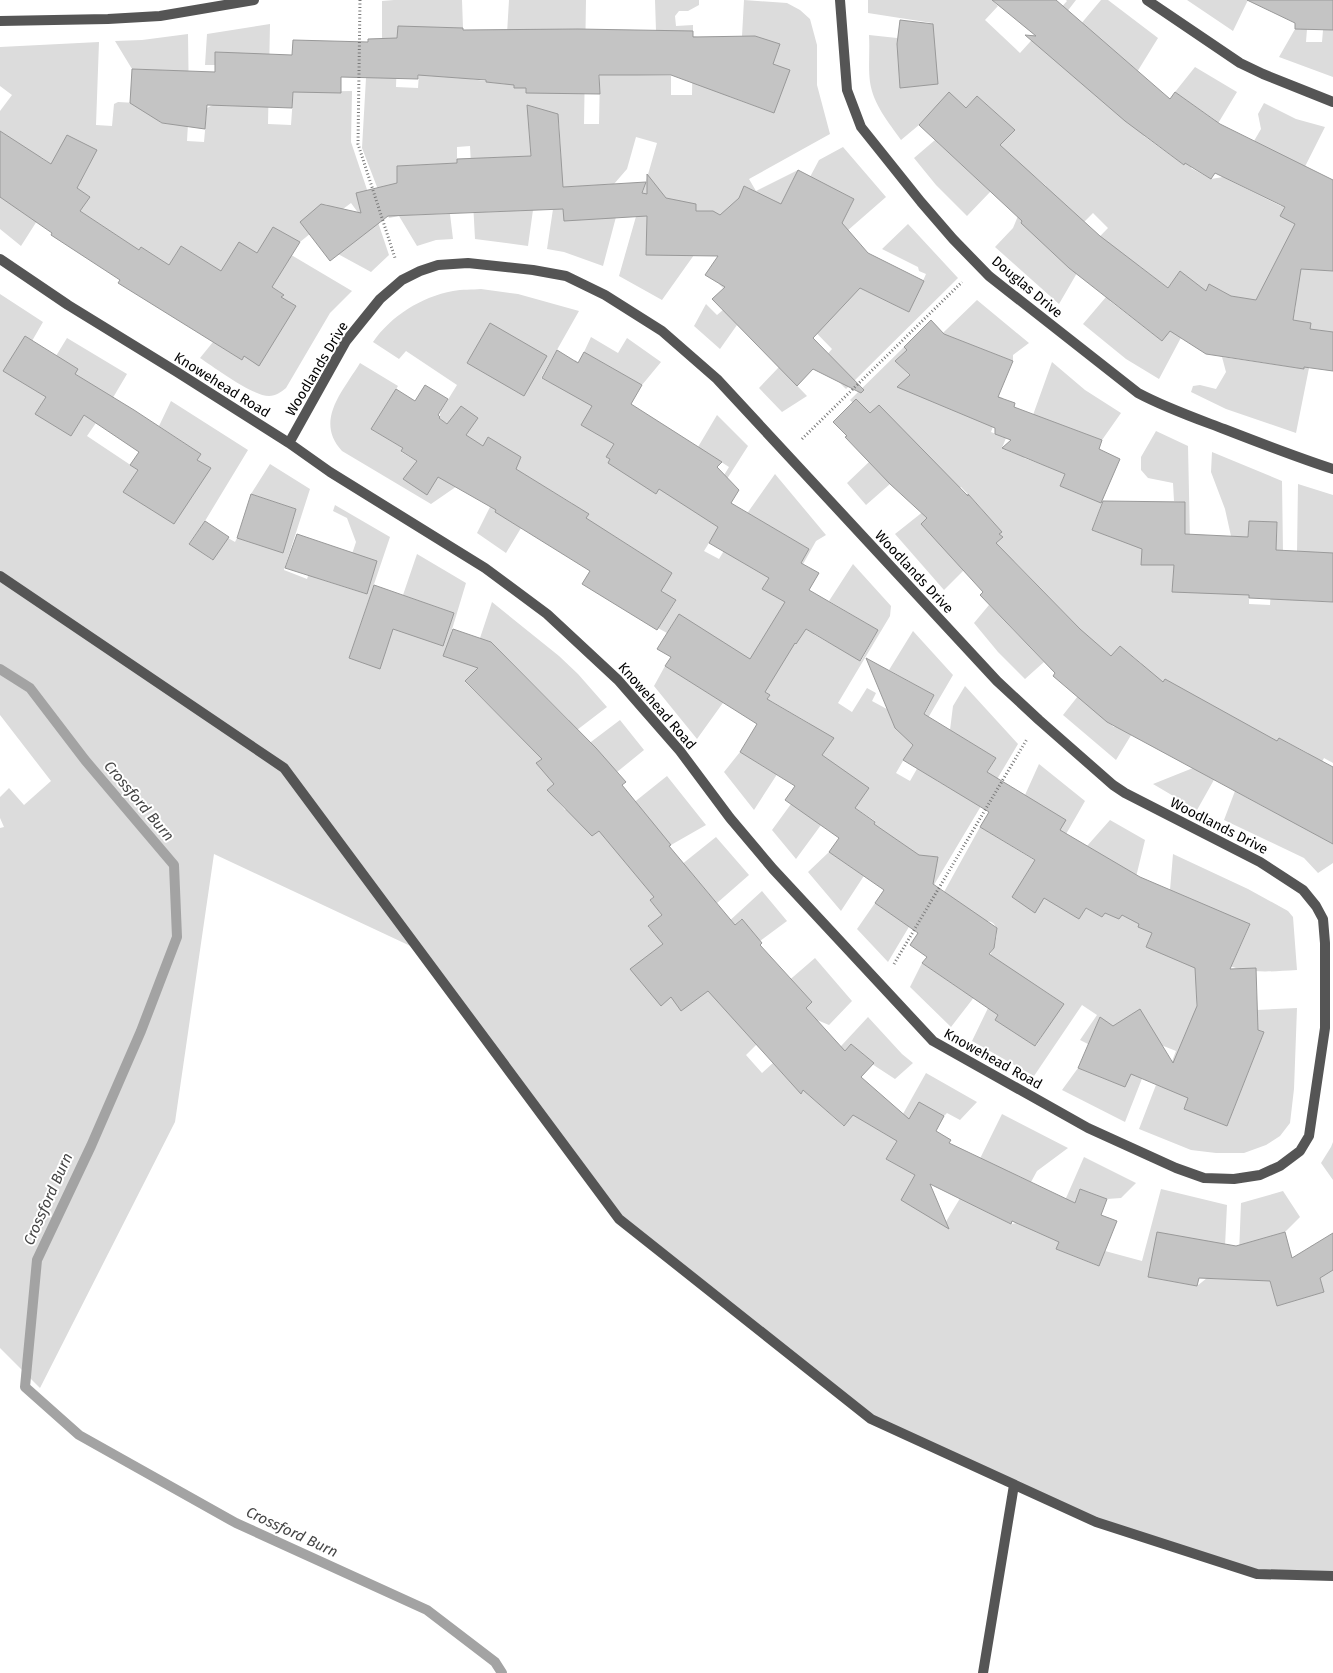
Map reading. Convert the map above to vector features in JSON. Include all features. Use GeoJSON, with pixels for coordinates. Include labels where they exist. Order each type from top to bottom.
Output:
{"type":"FeatureCollection","features":[{"type":"Feature","properties":{"kind":"street"},"geometry":{"type":"LineString","coordinates":[[0,21],[160,16],[254,0]]}},
{"type":"Feature","properties":{"kind":"street","name":"Douglas Drive"},"geometry":{"type":"LineString","coordinates":[[840,0],[847,90],[861,127],[921,202],[989,276],[1138,393],[1155,402],[1292,456],[1333,469]]}},
{"type":"Feature","properties":{"kind":"street"},"geometry":{"type":"LineString","coordinates":[[1147,0],[1240,63],[1333,102]]}},
{"type":"Feature","properties":{"kind":"street","name":"Knowehead Road"},"geometry":{"type":"LineString","coordinates":[[0,259],[68,305],[289,443],[330,472],[485,568],[547,614],[618,680],[680,752],[730,818],[774,869],[933,1041],[1088,1128],[1176,1168],[1204,1178],[1234,1179],[1260,1175]]}},
{"type":"Feature","properties":{"kind":"street","name":"Woodlands Drive"},"geometry":{"type":"LineString","coordinates":[[289,443],[346,341],[380,299],[402,280],[438,265],[468,262],[566,276],[605,295],[668,336],[717,379],[992,675],[1039,720],[1113,785],[1125,793],[1260,862],[1303,890],[1316,906],[1323,919],[1325,943],[1325,1028],[1309,1136],[1300,1151],[1280,1166],[1260,1175]]}},
{"type":"Feature","properties":{"kind":"street"},"geometry":{"type":"LineString","coordinates":[[0,576],[284,768],[619,1219],[871,1419],[1096,1522],[1257,1574],[1333,1576]]}},
{"type":"Feature","properties":{"kind":"street"},"geometry":{"type":"LineString","coordinates":[[983,1673],[1014,1485]]}},
{"type":"Feature","properties":{"kind":"path"},"geometry":{"type":"LineString","coordinates":[[360,0],[358,144],[402,280]]}},
{"type":"Feature","properties":{"kind":"path"},"geometry":{"type":"LineString","coordinates":[[786,455],[980,264]]}},
{"type":"Feature","properties":{"kind":"path"},"geometry":{"type":"LineString","coordinates":[[881,986],[1039,720]]}},
{"type":"Feature","properties":{"kind":"shaded area"},"geometry":{"type":"Polygon","coordinates":[[[462,0],[463,28],[398,27],[396,87],[418,88],[419,73],[473,49],[471,79],[504,84],[509,0],[586,0],[584,124],[599,124],[600,74],[671,76],[671,95],[692,95],[693,36],[698,37],[698,73],[743,62],[730,97],[774,113],[773,64],[780,45],[753,36],[742,36],[744,0],[787,3],[800,10],[810,19],[817,45],[817,85],[830,134],[749,179],[756,191],[798,170],[786,195],[838,230],[854,199],[810,177],[819,160],[843,147],[886,197],[831,245],[877,258],[862,289],[909,312],[926,274],[919,271],[918,267],[882,249],[908,224],[958,278],[846,389],[830,373],[823,359],[832,349],[795,311],[754,259],[723,288],[719,284],[737,258],[647,211],[646,255],[694,255],[662,300],[619,276],[657,143],[636,137],[627,169],[614,184],[562,187],[616,217],[603,266],[564,252],[547,249],[561,156],[559,122],[529,125],[531,160],[520,157],[479,158],[481,212],[533,210],[528,246],[475,239],[470,146],[457,147],[457,163],[397,166],[399,215],[450,214],[453,239],[436,240],[417,246],[399,216],[389,218],[362,148],[366,78],[382,39],[382,1],[462,0]],[[514,30],[514,88],[529,88],[514,30]]]}},
{"type":"Feature","properties":{"kind":"shaded area"},"geometry":{"type":"Polygon","coordinates":[[[655,0],[699,0],[699,5],[688,11],[679,11],[675,16],[676,26],[693,25],[693,31],[656,31],[655,0]]]}},
{"type":"Feature","properties":{"kind":"shaded area"},"geometry":{"type":"Polygon","coordinates":[[[868,0],[992,0],[998,6],[985,20],[1020,53],[1066,0],[1076,0],[1066,13],[1080,25],[1101,0],[1108,0],[1158,38],[1134,77],[1144,136],[1184,165],[1215,120],[1175,92],[1195,67],[1237,92],[1191,168],[1211,179],[1223,177],[1281,206],[1302,165],[1254,141],[1261,129],[1258,114],[1264,103],[1296,119],[1325,127],[1280,216],[1333,230],[1333,332],[1315,330],[1296,433],[1226,409],[1191,392],[1193,386],[1200,385],[1216,389],[1226,372],[1222,357],[1209,352],[1224,292],[1209,285],[1159,379],[1126,359],[1083,324],[1131,263],[1077,273],[1059,304],[995,247],[1013,228],[1018,216],[1046,186],[1032,174],[1015,166],[967,216],[936,185],[914,158],[935,140],[988,189],[1013,161],[988,137],[1004,120],[977,96],[962,113],[963,105],[949,93],[919,125],[901,140],[874,98],[869,71],[869,35],[897,38],[900,87],[930,42],[932,23],[868,13],[868,0]],[[1085,26],[1106,105],[1137,70],[1085,26]],[[1093,213],[1081,225],[1069,268],[1108,228],[1093,213]],[[1137,264],[1110,301],[1162,341],[1202,288],[1180,272],[1168,288],[1137,264]],[[1232,296],[1222,357],[1304,369],[1311,323],[1293,320],[1296,304],[1280,302],[1246,315],[1248,299],[1232,296]]]}},
{"type":"Feature","properties":{"kind":"shaded area"},"geometry":{"type":"Polygon","coordinates":[[[1187,0],[1248,0],[1233,31],[1187,0]]]}},
{"type":"Feature","properties":{"kind":"shaded area"},"geometry":{"type":"Polygon","coordinates":[[[270,24],[268,124],[291,125],[293,96],[291,92],[352,91],[351,142],[389,255],[371,272],[338,254],[370,229],[351,203],[335,215],[328,205],[323,204],[304,220],[311,233],[300,242],[273,227],[266,240],[352,291],[330,313],[286,388],[276,395],[269,396],[244,387],[200,358],[213,342],[242,360],[280,292],[254,276],[208,291],[202,259],[181,246],[169,265],[141,247],[139,250],[80,211],[89,196],[63,180],[21,246],[0,229],[0,197],[56,167],[41,157],[31,170],[24,147],[0,131],[0,111],[12,95],[0,86],[0,47],[99,42],[96,125],[112,126],[114,104],[118,102],[155,104],[156,117],[163,124],[173,122],[183,71],[132,69],[115,41],[142,40],[188,34],[189,107],[187,141],[204,142],[207,108],[213,105],[261,106],[215,52],[215,65],[205,65],[207,34],[270,24]]]}},
{"type":"Feature","properties":{"kind":"shaded area"},"geometry":{"type":"Polygon","coordinates":[[[1295,29],[1307,29],[1306,42],[1322,42],[1323,30],[1333,30],[1333,77],[1279,57],[1295,29]]]}},
{"type":"Feature","properties":{"kind":"shaded area"},"geometry":{"type":"Polygon","coordinates":[[[481,289],[518,294],[579,311],[541,378],[559,387],[575,360],[578,362],[563,388],[593,405],[582,425],[610,442],[620,423],[625,426],[606,457],[656,494],[665,480],[705,506],[729,467],[698,447],[717,415],[748,446],[709,507],[725,517],[704,551],[719,559],[741,522],[775,474],[826,535],[816,541],[789,589],[784,636],[796,644],[808,625],[815,635],[861,661],[878,630],[829,601],[853,564],[891,606],[890,616],[838,703],[852,712],[867,688],[876,693],[872,701],[896,714],[893,723],[898,731],[911,729],[916,725],[925,714],[934,695],[889,670],[913,631],[953,675],[896,773],[910,781],[926,753],[937,781],[951,789],[959,777],[978,788],[996,758],[950,730],[953,706],[965,686],[1018,744],[888,962],[857,929],[875,903],[904,923],[936,870],[935,860],[931,856],[926,856],[889,872],[906,846],[894,838],[873,862],[841,911],[808,872],[829,852],[861,874],[868,831],[875,821],[855,808],[832,810],[796,859],[772,830],[791,804],[818,753],[809,723],[771,701],[759,722],[754,718],[770,695],[754,684],[725,700],[697,739],[654,686],[665,666],[719,700],[675,620],[667,633],[658,628],[676,601],[630,569],[641,553],[608,532],[595,551],[572,503],[520,472],[521,528],[506,553],[477,533],[505,481],[460,484],[431,504],[342,451],[334,440],[331,429],[331,417],[334,406],[360,363],[398,386],[371,429],[403,448],[401,452],[425,466],[449,425],[439,418],[441,411],[457,385],[406,351],[399,359],[373,342],[398,316],[418,303],[453,291],[481,289]],[[490,323],[467,363],[523,395],[490,323]],[[753,516],[769,578],[762,589],[776,597],[783,586],[787,588],[809,549],[753,516]]]}},
{"type":"Feature","properties":{"kind":"shaded area"},"geometry":{"type":"Polygon","coordinates":[[[0,294],[43,322],[32,341],[25,337],[4,371],[46,397],[36,413],[71,436],[100,390],[75,374],[56,356],[67,338],[127,374],[87,436],[138,470],[124,492],[211,468],[197,460],[201,454],[159,426],[171,401],[248,450],[205,521],[189,543],[212,560],[228,538],[235,542],[237,538],[282,552],[296,509],[251,494],[270,464],[310,489],[284,570],[307,579],[320,543],[326,545],[316,578],[366,594],[352,554],[356,542],[347,518],[333,511],[335,505],[390,537],[349,658],[380,668],[392,628],[443,645],[454,613],[403,595],[417,554],[466,583],[444,656],[471,665],[492,602],[559,656],[578,674],[607,707],[537,763],[561,778],[548,790],[565,810],[577,800],[579,822],[592,836],[667,776],[706,825],[671,845],[605,838],[636,875],[681,865],[716,837],[749,875],[717,903],[687,868],[650,900],[662,915],[648,927],[666,947],[726,924],[762,891],[787,921],[760,941],[741,919],[691,963],[743,1020],[815,958],[852,1001],[829,1025],[817,1020],[806,1008],[812,1002],[757,1044],[746,1055],[762,1073],[773,1063],[801,1093],[868,1017],[902,1054],[913,1063],[895,1079],[872,1064],[874,1063],[851,1044],[808,1094],[843,1126],[872,1094],[876,1098],[863,1121],[890,1137],[926,1073],[977,1102],[960,1120],[947,1113],[944,1116],[919,1102],[886,1159],[915,1175],[901,1200],[944,1225],[962,1195],[1002,1114],[1068,1148],[1037,1171],[1031,1182],[988,1162],[968,1202],[1011,1224],[1017,1223],[1049,1237],[1084,1157],[1136,1183],[1121,1198],[1107,1199],[1080,1189],[1056,1249],[1098,1266],[1105,1251],[1142,1261],[1161,1189],[1227,1205],[1225,1246],[1148,1277],[1197,1286],[1207,1278],[1238,1279],[1241,1203],[1283,1191],[1300,1217],[1285,1232],[1258,1240],[1277,1306],[1324,1292],[1311,1246],[1313,1245],[1329,1272],[1333,1270],[1333,1576],[1257,1574],[1096,1522],[871,1419],[619,1219],[419,950],[214,854],[175,1122],[40,1388],[0,1348],[0,828],[4,827],[0,818],[0,797],[9,788],[24,805],[51,781],[0,715],[0,294]],[[498,649],[465,682],[536,752],[569,720],[498,649]]]}},
{"type":"Feature","properties":{"kind":"shaded area"},"geometry":{"type":"Polygon","coordinates":[[[977,300],[1029,343],[1013,355],[1013,361],[949,336],[935,370],[947,374],[935,403],[953,410],[965,383],[1003,398],[991,432],[1006,438],[1002,448],[1016,454],[1033,415],[1052,362],[1085,390],[1121,413],[1102,440],[1040,417],[1024,458],[1065,473],[1060,486],[1081,495],[1091,485],[1106,491],[1092,530],[1118,540],[1128,514],[1142,513],[1142,565],[1163,565],[1164,552],[1184,552],[1185,502],[1174,501],[1173,483],[1148,478],[1141,470],[1141,457],[1156,431],[1188,446],[1190,540],[1249,595],[1249,604],[1270,605],[1271,588],[1274,587],[1277,522],[1249,521],[1248,537],[1231,536],[1225,509],[1211,472],[1212,452],[1282,481],[1283,552],[1295,585],[1305,601],[1333,602],[1333,763],[1324,758],[1290,820],[1333,844],[1333,863],[1318,873],[1304,858],[1224,820],[1235,791],[1279,815],[1304,769],[1308,753],[1279,738],[1271,751],[1215,778],[1197,810],[1153,784],[1193,768],[1133,732],[1116,760],[1063,715],[1078,696],[1114,727],[1149,686],[1141,663],[1120,646],[1111,656],[1091,639],[1077,652],[1074,623],[1015,562],[991,548],[1002,537],[981,508],[961,487],[921,524],[964,570],[944,590],[895,534],[929,507],[867,417],[850,400],[904,347],[907,350],[895,361],[910,376],[916,359],[977,300]]]}},
{"type":"Feature","properties":{"kind":"shaded area"},"geometry":{"type":"Polygon","coordinates":[[[706,304],[717,315],[723,310],[737,325],[720,349],[694,326],[706,304]]]}},
{"type":"Feature","properties":{"kind":"shaded area"},"geometry":{"type":"Polygon","coordinates":[[[591,337],[618,353],[627,338],[661,362],[642,385],[584,352],[591,337]]]}},
{"type":"Feature","properties":{"kind":"shaded area"},"geometry":{"type":"Polygon","coordinates":[[[779,367],[807,396],[782,412],[759,388],[779,367]]]}},
{"type":"Feature","properties":{"kind":"shaded area"},"geometry":{"type":"Polygon","coordinates":[[[869,462],[890,484],[866,505],[847,483],[869,462]]]}},
{"type":"Feature","properties":{"kind":"shaded area"},"geometry":{"type":"Polygon","coordinates":[[[1298,484],[1333,495],[1333,553],[1297,553],[1298,484]]]}},
{"type":"Feature","properties":{"kind":"shaded area"},"geometry":{"type":"Polygon","coordinates":[[[989,605],[1044,662],[1025,679],[998,652],[974,623],[989,605]]]}},
{"type":"Feature","properties":{"kind":"shaded area"},"geometry":{"type":"Polygon","coordinates":[[[620,720],[644,750],[617,772],[571,757],[620,720]]]}},
{"type":"Feature","properties":{"kind":"shaded area"},"geometry":{"type":"Polygon","coordinates":[[[790,741],[796,745],[754,810],[724,772],[740,752],[772,772],[790,741]]]}},
{"type":"Feature","properties":{"kind":"shaded area"},"geometry":{"type":"Polygon","coordinates":[[[1039,764],[1085,801],[1054,855],[1066,911],[1079,919],[1086,908],[1102,917],[1129,871],[1087,846],[1110,820],[1145,840],[1136,877],[1152,933],[1146,947],[1170,939],[1232,965],[1250,925],[1170,890],[1173,854],[1248,889],[1288,911],[1293,917],[1297,970],[1246,970],[1216,961],[1196,995],[1197,1013],[1297,1008],[1294,1089],[1290,1123],[1280,1136],[1266,1145],[1244,1153],[1216,1153],[1191,1150],[1139,1129],[1156,1085],[1162,1087],[1176,1051],[1156,1043],[1125,1122],[1062,1090],[1078,1068],[1125,1087],[1142,1048],[1145,1036],[1146,1026],[1144,1017],[1139,1012],[1123,1030],[1099,1020],[1088,1044],[1080,1040],[1097,1015],[1082,1005],[1034,1076],[972,1041],[989,1006],[1000,1013],[995,1020],[1036,1046],[1063,1003],[1023,977],[1008,980],[975,996],[951,1027],[910,987],[922,963],[964,992],[987,960],[996,940],[996,927],[944,892],[980,827],[1039,863],[1025,795],[1039,764]],[[1221,1015],[1184,1108],[1227,1126],[1264,1032],[1221,1015]]]}},
{"type":"Feature","properties":{"kind":"shaded area"},"geometry":{"type":"Polygon","coordinates":[[[1333,1142],[1333,1180],[1321,1163],[1333,1142]]]}},
{"type":"Feature","properties":{"kind":"building"},"geometry":{"type":"Polygon","coordinates":[[[992,0],[1056,0],[1170,99],[1175,92],[1220,124],[1333,180],[1333,271],[1301,269],[1293,320],[1311,323],[1310,329],[1333,332],[1333,371],[1304,367],[1304,369],[1206,354],[1170,331],[1162,341],[1069,268],[1021,223],[1022,221],[919,125],[949,92],[966,108],[977,96],[1015,130],[1000,145],[1100,236],[1168,288],[1180,271],[1206,291],[1209,284],[1231,296],[1256,300],[1295,224],[1280,216],[1285,207],[1215,173],[1211,179],[1185,163],[1184,165],[1125,121],[1025,35],[1036,36],[992,0]]]}},
{"type":"Feature","properties":{"kind":"building"},"geometry":{"type":"Polygon","coordinates":[[[1247,0],[1333,0],[1333,30],[1295,29],[1295,23],[1247,0]]]}},
{"type":"Feature","properties":{"kind":"building"},"geometry":{"type":"Polygon","coordinates":[[[900,20],[933,24],[938,84],[900,88],[897,44],[900,20]]]}},
{"type":"Feature","properties":{"kind":"building"},"geometry":{"type":"Polygon","coordinates":[[[398,26],[463,28],[463,30],[693,31],[693,37],[755,36],[780,44],[773,64],[790,70],[774,113],[671,75],[599,75],[600,94],[526,93],[526,88],[514,88],[514,85],[486,82],[486,80],[418,75],[418,79],[341,77],[341,93],[293,92],[292,108],[207,105],[205,129],[162,123],[130,103],[132,69],[215,72],[215,52],[292,55],[293,40],[368,42],[368,39],[397,38],[398,26]]]}},
{"type":"Feature","properties":{"kind":"building"},"geometry":{"type":"Polygon","coordinates":[[[527,105],[558,114],[563,187],[646,182],[642,193],[647,194],[647,174],[666,198],[696,204],[696,211],[713,211],[720,215],[739,198],[744,186],[781,204],[798,170],[854,199],[842,223],[868,253],[924,281],[909,312],[860,288],[813,338],[864,390],[861,393],[813,369],[797,386],[712,299],[725,287],[705,275],[718,256],[646,255],[647,216],[564,221],[563,209],[388,216],[330,261],[300,222],[321,204],[361,213],[356,193],[397,183],[397,166],[457,163],[457,159],[531,156],[527,105]]]}},
{"type":"Feature","properties":{"kind":"building"},"geometry":{"type":"Polygon","coordinates":[[[0,131],[51,164],[67,135],[97,150],[77,188],[90,197],[80,211],[139,250],[141,247],[169,265],[181,246],[221,271],[239,242],[257,253],[273,227],[300,242],[272,287],[284,295],[281,297],[296,306],[259,366],[244,356],[242,360],[118,283],[120,280],[51,235],[52,233],[0,197],[0,131]]]}},
{"type":"Feature","properties":{"kind":"building"},"geometry":{"type":"Polygon","coordinates":[[[931,320],[944,334],[1013,361],[998,397],[1015,403],[1014,407],[1102,440],[1099,449],[1120,459],[1101,503],[1060,486],[1065,474],[1002,448],[1011,440],[995,434],[995,428],[897,387],[910,375],[895,361],[907,350],[904,347],[931,320]]]}},
{"type":"Feature","properties":{"kind":"building"},"geometry":{"type":"Polygon","coordinates":[[[490,323],[547,356],[524,396],[467,363],[490,323]]]}},
{"type":"Feature","properties":{"kind":"building"},"geometry":{"type":"Polygon","coordinates":[[[25,336],[78,369],[75,374],[201,454],[197,460],[211,468],[174,524],[123,492],[138,470],[130,465],[139,452],[84,415],[71,436],[35,414],[46,397],[3,371],[25,336]]]}},
{"type":"Feature","properties":{"kind":"building"},"geometry":{"type":"Polygon","coordinates":[[[557,350],[578,363],[584,352],[642,385],[631,404],[722,462],[717,467],[739,490],[731,503],[809,549],[801,563],[819,573],[809,590],[878,630],[860,661],[806,629],[795,643],[765,692],[770,695],[767,699],[834,738],[822,755],[869,788],[855,808],[875,822],[874,824],[919,855],[938,857],[933,884],[997,928],[994,948],[989,954],[1064,1004],[1035,1046],[995,1020],[998,1015],[922,963],[927,957],[910,945],[918,933],[875,903],[884,890],[829,852],[839,838],[785,800],[795,786],[740,752],[757,724],[665,666],[671,657],[657,649],[679,614],[750,659],[785,602],[762,589],[769,578],[709,543],[718,527],[659,489],[656,494],[608,463],[610,459],[606,457],[614,444],[581,425],[592,406],[542,378],[557,350]]]}},
{"type":"Feature","properties":{"kind":"building"},"geometry":{"type":"Polygon","coordinates":[[[425,385],[448,399],[438,415],[439,418],[447,424],[461,406],[478,418],[466,435],[483,446],[488,437],[521,457],[516,469],[589,514],[586,518],[672,573],[661,591],[676,600],[657,630],[582,584],[590,571],[495,512],[496,510],[438,477],[427,495],[403,479],[417,461],[401,451],[403,448],[371,429],[396,389],[415,401],[425,385]]]}},
{"type":"Feature","properties":{"kind":"building"},"geometry":{"type":"Polygon","coordinates":[[[856,399],[870,413],[879,405],[968,496],[968,494],[1002,532],[999,534],[1003,537],[996,543],[1080,629],[1111,656],[1120,646],[1163,682],[1165,679],[1277,741],[1279,738],[1333,767],[1333,844],[1107,722],[1053,676],[1055,673],[980,595],[983,592],[921,524],[927,518],[890,484],[833,422],[856,399]]]}},
{"type":"Feature","properties":{"kind":"building"},"geometry":{"type":"Polygon","coordinates":[[[251,494],[296,509],[283,553],[237,538],[251,494]]]}},
{"type":"Feature","properties":{"kind":"building"},"geometry":{"type":"Polygon","coordinates":[[[1103,501],[1185,502],[1185,534],[1248,537],[1249,521],[1277,522],[1276,550],[1333,553],[1333,602],[1249,598],[1249,595],[1172,592],[1174,565],[1141,565],[1142,549],[1092,530],[1103,501]]]}},
{"type":"Feature","properties":{"kind":"building"},"geometry":{"type":"Polygon","coordinates":[[[205,521],[229,537],[213,560],[189,544],[205,521]]]}},
{"type":"Feature","properties":{"kind":"building"},"geometry":{"type":"Polygon","coordinates":[[[297,534],[377,561],[367,594],[285,568],[297,534]]]}},
{"type":"Feature","properties":{"kind":"building"},"geometry":{"type":"Polygon","coordinates":[[[374,585],[454,613],[443,646],[393,629],[380,669],[349,658],[374,585]]]}},
{"type":"Feature","properties":{"kind":"building"},"geometry":{"type":"Polygon","coordinates":[[[453,629],[491,642],[596,748],[626,782],[622,785],[671,845],[669,846],[735,925],[742,919],[762,943],[760,945],[812,1002],[806,1008],[845,1051],[851,1044],[874,1063],[861,1077],[909,1119],[919,1102],[944,1116],[936,1131],[951,1140],[949,1143],[1075,1203],[1080,1189],[1107,1199],[1101,1215],[1117,1221],[1099,1266],[1056,1249],[1059,1242],[1012,1221],[1011,1224],[930,1184],[949,1229],[901,1200],[915,1175],[886,1159],[897,1141],[853,1115],[844,1126],[803,1090],[801,1094],[708,991],[681,1011],[671,997],[661,1006],[630,969],[663,944],[648,926],[662,915],[650,900],[654,897],[599,831],[592,836],[547,790],[554,784],[536,763],[542,759],[465,681],[478,668],[443,656],[453,629]]]}},
{"type":"Feature","properties":{"kind":"building"},"geometry":{"type":"Polygon","coordinates":[[[866,658],[934,695],[924,714],[996,758],[987,772],[1066,820],[1060,830],[1140,877],[1250,924],[1230,969],[1256,968],[1258,1030],[1264,1032],[1227,1126],[1184,1109],[1188,1098],[1131,1074],[1125,1087],[1078,1068],[1100,1017],[1113,1026],[1140,1009],[1173,1063],[1197,1006],[1195,968],[1146,947],[1152,933],[1138,927],[1139,924],[1122,915],[1119,919],[1105,913],[1102,917],[1086,908],[1079,919],[1044,898],[1035,913],[1012,897],[1035,860],[980,827],[989,812],[903,760],[913,745],[895,728],[866,658]]]}},
{"type":"Feature","properties":{"kind":"building"},"geometry":{"type":"Polygon","coordinates":[[[1157,1232],[1236,1246],[1285,1232],[1292,1258],[1333,1233],[1333,1270],[1320,1278],[1324,1292],[1277,1306],[1270,1281],[1199,1278],[1197,1286],[1148,1277],[1157,1232]]]}},
{"type":"Feature","properties":{"kind":"waterway","name":"Crossford Burn"},"geometry":{"type":"LineString","coordinates":[[0,669],[30,688],[85,760],[174,865],[177,937],[141,1031],[91,1146],[37,1260],[25,1387],[79,1435],[236,1523],[427,1610],[495,1662],[502,1673]]}}]}
